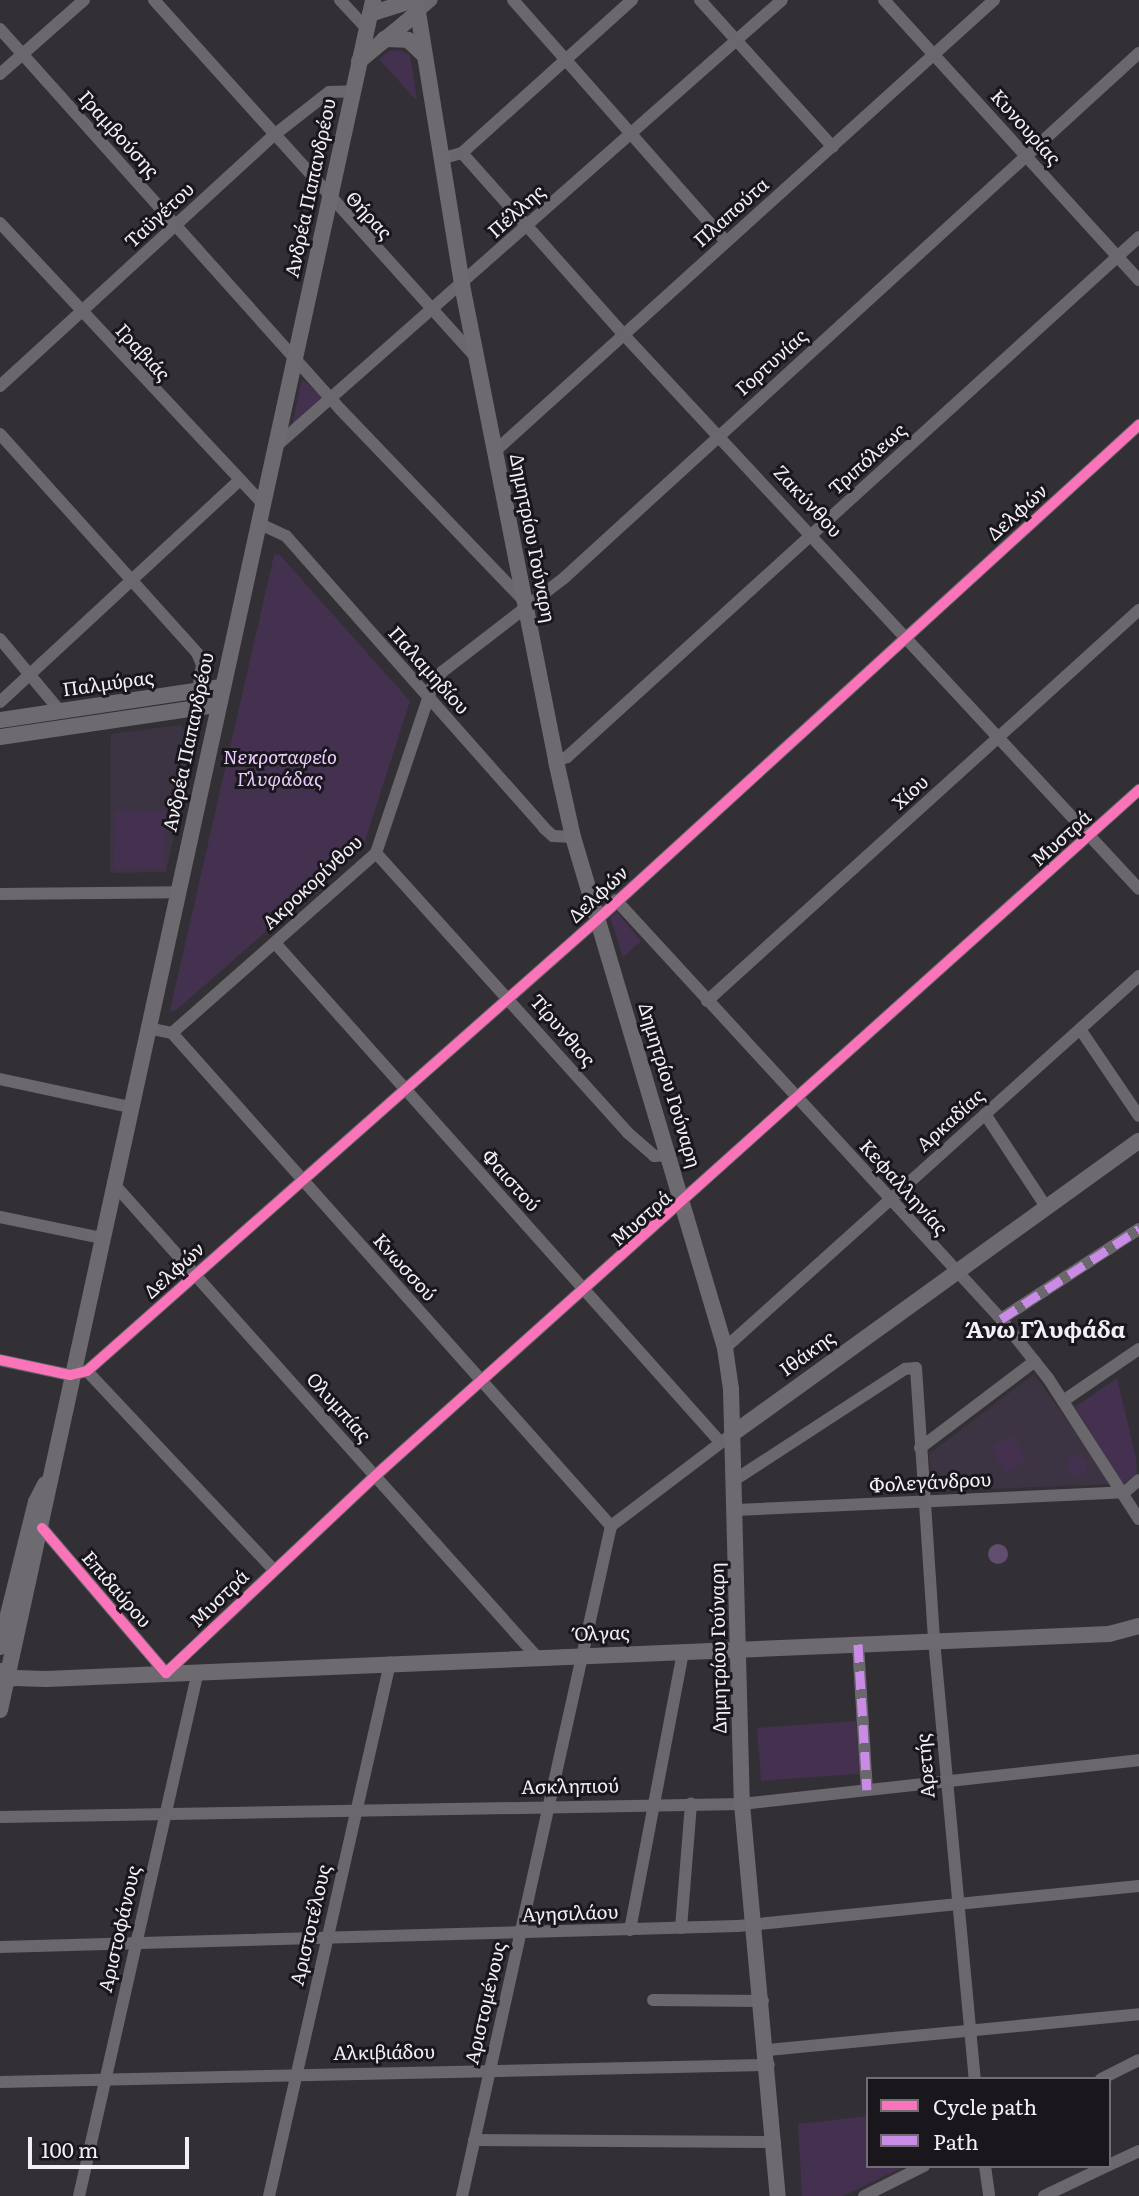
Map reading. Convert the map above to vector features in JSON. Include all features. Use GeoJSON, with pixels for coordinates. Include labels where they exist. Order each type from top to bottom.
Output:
{"type":"FeatureCollection","features":[{"type":"Feature","properties":{"kind":"main road"},"geometry":{"type":"LineString","coordinates":[[370,14],[416,4]]}},
{"type":"Feature","properties":{"kind":"main road"},"geometry":{"type":"LineString","coordinates":[[359,61],[384,39],[416,4]]}},
{"type":"Feature","properties":{"kind":"main road","name":"Δημητρίου Γούναρη"},"geometry":{"type":"LineString","coordinates":[[416,4],[444,158],[462,285],[573,836],[670,1155],[724,1348],[735,1432],[742,1804],[769,2057],[778,2196]]}},
{"type":"Feature","properties":{"kind":"main road","name":"Ανδρέα Παπανδρέου"},"geometry":{"type":"LineString","coordinates":[[0,1710],[3,1681],[42,1528],[48,1479],[370,14]]}},
{"type":"Feature","properties":{"kind":"main road"},"geometry":{"type":"LineString","coordinates":[[384,39],[408,40],[425,56]]}},
{"type":"Feature","properties":{"kind":"main road","name":"Παλμύρας"},"geometry":{"type":"LineString","coordinates":[[0,720],[222,687]]}},
{"type":"Feature","properties":{"kind":"main road","name":"Παλμύρας"},"geometry":{"type":"LineString","coordinates":[[0,737],[218,705]]}},
{"type":"Feature","properties":{"kind":"main road","name":"Ιθάκης"},"geometry":{"type":"LineString","coordinates":[[735,1432],[954,1271],[1139,1141]]}},
{"type":"Feature","properties":{"kind":"main road","name":"Ανδρέα Παπανδρέου"},"geometry":{"type":"LineString","coordinates":[[0,1647],[36,1502],[48,1479]]}},
{"type":"Feature","properties":{"kind":"main road","name":"Όλγας"},"geometry":{"type":"LineString","coordinates":[[3,1681],[1109,1634],[1139,1626]]}},
{"type":"Feature","properties":{"kind":"street"},"geometry":{"type":"LineString","coordinates":[[0,74],[84,0]]}},
{"type":"Feature","properties":{"kind":"street","name":"Θήρας"},"geometry":{"type":"LineString","coordinates":[[154,0],[329,200],[477,358]]}},
{"type":"Feature","properties":{"kind":"street"},"geometry":{"type":"LineString","coordinates":[[340,0],[370,14]]}},
{"type":"Feature","properties":{"kind":"street"},"geometry":{"type":"LineString","coordinates":[[416,4],[432,0]]}},
{"type":"Feature","properties":{"kind":"street"},"geometry":{"type":"LineString","coordinates":[[513,0],[633,133],[726,242]]}},
{"type":"Feature","properties":{"kind":"street"},"geometry":{"type":"LineString","coordinates":[[444,158],[462,153],[632,0]]}},
{"type":"Feature","properties":{"kind":"street"},"geometry":{"type":"LineString","coordinates":[[701,0],[833,146]]}},
{"type":"Feature","properties":{"kind":"street","name":"Πέλλης"},"geometry":{"type":"LineString","coordinates":[[274,448],[782,0]]}},
{"type":"Feature","properties":{"kind":"street","name":"Κυνουρίας"},"geometry":{"type":"LineString","coordinates":[[884,0],[1139,280]]}},
{"type":"Feature","properties":{"kind":"street","name":"Πλαπούτα"},"geometry":{"type":"LineString","coordinates":[[494,452],[994,0]]}},
{"type":"Feature","properties":{"kind":"street","name":"Γραμβούσης"},"geometry":{"type":"LineString","coordinates":[[0,29],[174,226],[524,603]]}},
{"type":"Feature","properties":{"kind":"street","name":"Γορτυνίας"},"geometry":{"type":"LineString","coordinates":[[428,697],[442,672],[524,603],[564,578],[1139,53]]}},
{"type":"Feature","properties":{"kind":"street","name":"Ταϋγέτου"},"geometry":{"type":"LineString","coordinates":[[0,386],[82,315],[274,135],[329,92],[353,92]]}},
{"type":"Feature","properties":{"kind":"street","name":"Ζακύνθου"},"geometry":{"type":"LineString","coordinates":[[462,153],[530,225],[624,335],[720,434],[1139,889]]}},
{"type":"Feature","properties":{"kind":"street","name":"Γραβιάς"},"geometry":{"type":"LineString","coordinates":[[0,223],[82,315],[262,503]]}},
{"type":"Feature","properties":{"kind":"street","name":"Τριπόλεως"},"geometry":{"type":"LineString","coordinates":[[556,761],[567,757],[1139,237]]}},
{"type":"Feature","properties":{"kind":"street","name":"Δελφών"},"geometry":{"type":"LineString","coordinates":[[71,1375],[87,1371],[405,1091],[1139,425]]}},
{"type":"Feature","properties":{"kind":"street"},"geometry":{"type":"LineString","coordinates":[[0,434],[197,653],[202,665],[198,691]]}},
{"type":"Feature","properties":{"kind":"street"},"geometry":{"type":"LineString","coordinates":[[0,702],[239,481]]}},
{"type":"Feature","properties":{"kind":"street","name":"Παλαμηδίου"},"geometry":{"type":"LineString","coordinates":[[258,523],[286,536],[544,828],[553,836],[573,836]]}},
{"type":"Feature","properties":{"kind":"street","name":"Χίου"},"geometry":{"type":"LineString","coordinates":[[707,1001],[1139,610]]}},
{"type":"Feature","properties":{"kind":"street"},"geometry":{"type":"LineString","coordinates":[[0,639],[60,711]]}},
{"type":"Feature","properties":{"kind":"street","name":"Ακροκορίνθου"},"geometry":{"type":"LineString","coordinates":[[173,1033],[376,853],[428,697]]}},
{"type":"Feature","properties":{"kind":"street","name":"Μυστρά"},"geometry":{"type":"LineString","coordinates":[[166,1673],[375,1476],[684,1203],[1139,790]]}},
{"type":"Feature","properties":{"kind":"street","name":"Τίρυνθιος"},"geometry":{"type":"LineString","coordinates":[[376,853],[509,997],[646,1152],[661,1157],[670,1155]]}},
{"type":"Feature","properties":{"kind":"street"},"geometry":{"type":"LineString","coordinates":[[0,894],[177,892]]}},
{"type":"Feature","properties":{"kind":"street","name":"Κεφαλληνίας"},"geometry":{"type":"LineString","coordinates":[[616,900],[954,1271],[1001,1319],[1063,1401],[1125,1492],[1139,1519]]}},
{"type":"Feature","properties":{"kind":"street","name":"Φαιστού"},"geometry":{"type":"LineString","coordinates":[[275,943],[720,1442]]}},
{"type":"Feature","properties":{"kind":"street","name":"Αρκαδίας"},"geometry":{"type":"LineString","coordinates":[[724,1348],[1139,976]]}},
{"type":"Feature","properties":{"kind":"street"},"geometry":{"type":"LineString","coordinates":[[147,1028],[173,1033]]}},
{"type":"Feature","properties":{"kind":"street"},"geometry":{"type":"LineString","coordinates":[[1080,1028],[1139,1116]]}},
{"type":"Feature","properties":{"kind":"street","name":"Κνωσσού"},"geometry":{"type":"LineString","coordinates":[[173,1033],[611,1526]]}},
{"type":"Feature","properties":{"kind":"street"},"geometry":{"type":"LineString","coordinates":[[0,1079],[130,1107]]}},
{"type":"Feature","properties":{"kind":"street"},"geometry":{"type":"LineString","coordinates":[[985,1114],[1046,1207]]}},
{"type":"Feature","properties":{"kind":"street","name":"Ολυμπίας"},"geometry":{"type":"LineString","coordinates":[[113,1183],[537,1657]]}},
{"type":"Feature","properties":{"kind":"street"},"geometry":{"type":"LineString","coordinates":[[0,1217],[101,1238]]}},
{"type":"Feature","properties":{"kind":"street"},"geometry":{"type":"LineString","coordinates":[[1001,1319],[1138,1232]]}},
{"type":"Feature","properties":{"kind":"street"},"geometry":{"type":"LineString","coordinates":[[1063,1401],[1139,1349]]}},
{"type":"Feature","properties":{"kind":"street"},"geometry":{"type":"LineString","coordinates":[[0,1360],[71,1375]]}},
{"type":"Feature","properties":{"kind":"street"},"geometry":{"type":"LineString","coordinates":[[920,1448],[1035,1361]]}},
{"type":"Feature","properties":{"kind":"street","name":"Αρετής"},"geometry":{"type":"LineString","coordinates":[[736,1479],[913,1367],[918,1375],[923,1501],[934,1640],[975,2077]]}},
{"type":"Feature","properties":{"kind":"street"},"geometry":{"type":"LineString","coordinates":[[87,1371],[274,1570]]}},
{"type":"Feature","properties":{"kind":"street","name":"Ιθάκης"},"geometry":{"type":"LineString","coordinates":[[611,1526],[735,1432]]}},
{"type":"Feature","properties":{"kind":"street"},"geometry":{"type":"LineString","coordinates":[[1125,1492],[1139,1479]]}},
{"type":"Feature","properties":{"kind":"street","name":"Φολεγάνδρου"},"geometry":{"type":"LineString","coordinates":[[736,1510],[1125,1492]]}},
{"type":"Feature","properties":{"kind":"street"},"geometry":{"type":"LineString","coordinates":[[582,1655],[611,1526]]}},
{"type":"Feature","properties":{"kind":"street","name":"Επιδαύρου"},"geometry":{"type":"LineString","coordinates":[[42,1528],[166,1673]]}},
{"type":"Feature","properties":{"kind":"street"},"geometry":{"type":"LineString","coordinates":[[859,1644],[867,1790]]}},
{"type":"Feature","properties":{"kind":"street"},"geometry":{"type":"LineString","coordinates":[[630,1930],[683,1651]]}},
{"type":"Feature","properties":{"kind":"street","name":"Αριστομένους"},"geometry":{"type":"LineString","coordinates":[[462,2196],[582,1655]]}},
{"type":"Feature","properties":{"kind":"street","name":"Αριστοτέλους"},"geometry":{"type":"LineString","coordinates":[[268,2196],[390,1663]]}},
{"type":"Feature","properties":{"kind":"street","name":"Αριστοφάνους"},"geometry":{"type":"LineString","coordinates":[[79,2196],[198,1671]]}},
{"type":"Feature","properties":{"kind":"street","name":"Ασκληπιού"},"geometry":{"type":"LineString","coordinates":[[0,1817],[356,1808],[742,1804],[1139,1760]]}},
{"type":"Feature","properties":{"kind":"street"},"geometry":{"type":"LineString","coordinates":[[681,1928],[691,1803]]}},
{"type":"Feature","properties":{"kind":"street","name":"Αγησιλάου"},"geometry":{"type":"LineString","coordinates":[[0,1947],[520,1935],[681,1928],[755,1924],[1139,1886]]}},
{"type":"Feature","properties":{"kind":"street"},"geometry":{"type":"LineString","coordinates":[[653,2000],[763,2001]]}},
{"type":"Feature","properties":{"kind":"street","name":"Αλκιβιάδου"},"geometry":{"type":"LineString","coordinates":[[0,2082],[105,2077],[490,2069],[769,2057],[1139,2014]]}},
{"type":"Feature","properties":{"kind":"street"},"geometry":{"type":"LineString","coordinates":[[1105,2077],[1139,2060]]}},
{"type":"Feature","properties":{"kind":"street"},"geometry":{"type":"LineString","coordinates":[[474,2140],[775,2142]]}},
{"type":"Feature","properties":{"kind":"street"},"geometry":{"type":"LineString","coordinates":[[1111,2165],[1139,2151]]}},
{"type":"Feature","properties":{"kind":"street"},"geometry":{"type":"LineString","coordinates":[[863,2196],[920,2168]]}},
{"type":"Feature","properties":{"kind":"street"},"geometry":{"type":"LineString","coordinates":[[985,2168],[989,2196]]}},
{"type":"Feature","properties":{"kind":"street"},"geometry":{"type":"LineString","coordinates":[[1044,2196],[1104,2168]]}},
{"type":"Feature","properties":{"kind":"shaded area"},"geometry":{"type":"Polygon","coordinates":[[[181,725],[194,748],[166,872],[110,873],[111,734],[181,725]]]}},
{"type":"Feature","properties":{"kind":"shaded area"},"geometry":{"type":"Polygon","coordinates":[[[1034,1374],[1113,1484],[933,1491],[929,1454],[1034,1374]]]}},
{"type":"Feature","properties":{"kind":"shaded area"},"geometry":{"type":"Polygon","coordinates":[[[994,1544],[1002,1544],[1008,1554],[1002,1564],[994,1564],[988,1558],[988,1550],[994,1544]]]}},
{"type":"Feature","properties":{"kind":"green space"},"geometry":{"type":"Polygon","coordinates":[[[400,50],[410,55],[417,101],[379,59],[389,51],[400,50]]]}},
{"type":"Feature","properties":{"kind":"green space"},"geometry":{"type":"Polygon","coordinates":[[[302,379],[328,402],[291,431],[302,379]]]}},
{"type":"Feature","properties":{"kind":"green space","name":"Νεκροταφείο Γλυφάδας"},"geometry":{"type":"Polygon","coordinates":[[[279,554],[410,701],[363,847],[175,1011],[170,1010],[274,555],[279,554]]]}},
{"type":"Feature","properties":{"kind":"green space"},"geometry":{"type":"Polygon","coordinates":[[[115,810],[166,811],[165,870],[114,869],[115,810]]]}},
{"type":"Feature","properties":{"kind":"green space"},"geometry":{"type":"Polygon","coordinates":[[[617,912],[641,941],[623,957],[610,917],[617,912]]]}},
{"type":"Feature","properties":{"kind":"green space"},"geometry":{"type":"Polygon","coordinates":[[[1117,1378],[1136,1458],[1137,1475],[1122,1484],[1075,1407],[1117,1378]]]}},
{"type":"Feature","properties":{"kind":"green space"},"geometry":{"type":"Polygon","coordinates":[[[1012,1435],[1027,1460],[1006,1473],[991,1448],[1012,1435]]]}},
{"type":"Feature","properties":{"kind":"green space"},"geometry":{"type":"Polygon","coordinates":[[[1073,1456],[1081,1456],[1087,1466],[1081,1476],[1073,1476],[1067,1470],[1067,1462],[1073,1456]]]}},
{"type":"Feature","properties":{"kind":"green space"},"geometry":{"type":"Polygon","coordinates":[[[856,1721],[860,1774],[761,1781],[757,1728],[856,1721]]]}},
{"type":"Feature","properties":{"kind":"green space"},"geometry":{"type":"Polygon","coordinates":[[[866,2116],[866,2168],[902,2168],[843,2196],[802,2196],[798,2124],[866,2116]]]}},
{"type":"Feature","properties":{"kind":"marked path"},"geometry":{"type":"LineString","coordinates":[[1001,1319],[1139,1229]]}},
{"type":"Feature","properties":{"kind":"marked path"},"geometry":{"type":"LineString","coordinates":[[858,1644],[867,1790]]}},
{"type":"Feature","properties":{"kind":"cycle path"},"geometry":{"type":"LineString","coordinates":[[0,1360],[70,1375],[87,1371],[598,919],[1139,425]]}},
{"type":"Feature","properties":{"kind":"cycle path"},"geometry":{"type":"LineString","coordinates":[[42,1528],[166,1673],[375,1476],[1139,790]]}},
{"type":"Feature","properties":{"kind":"district","name":"Άνω Γλυφάδα"},"geometry":{"type":"Point","coordinates":[1046,1328]}}]}
